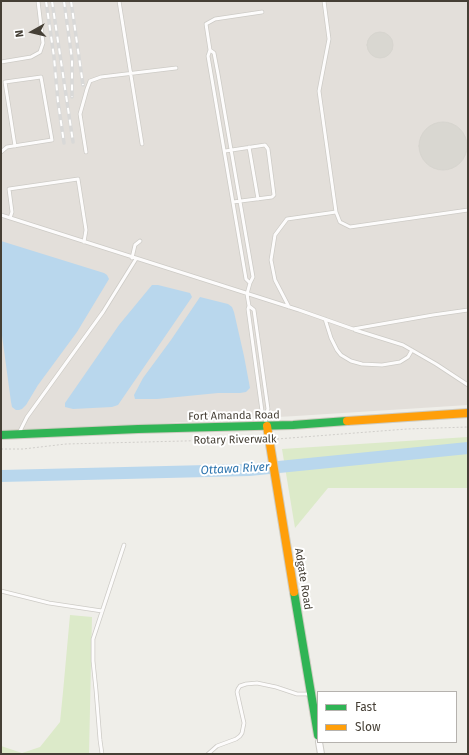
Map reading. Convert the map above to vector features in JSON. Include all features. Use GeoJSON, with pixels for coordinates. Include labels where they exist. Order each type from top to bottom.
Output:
{"type":"FeatureCollection","features":[{"type":"Feature","properties":{"kind":"street","name":"Fort Amanda Road"},"geometry":{"type":"LineString","coordinates":[[1,435],[339,423],[468,413]]}},
{"type":"Feature","properties":{"kind":"street","name":"Adgate Road"},"geometry":{"type":"LineString","coordinates":[[267,426],[317,729]]}},
{"type":"Feature","properties":{"kind":"street"},"geometry":{"type":"LineString","coordinates":[[319,743],[321,754]]}},
{"type":"Feature","properties":{"kind":"lane"},"geometry":{"type":"LineString","coordinates":[[1,62],[31,57],[40,52],[43,43],[38,1]]}},
{"type":"Feature","properties":{"kind":"lane"},"geometry":{"type":"LineString","coordinates":[[119,1],[142,144]]}},
{"type":"Feature","properties":{"kind":"lane"},"geometry":{"type":"LineString","coordinates":[[324,1],[329,39],[319,91],[336,212],[340,222],[350,227],[468,210]]}},
{"type":"Feature","properties":{"kind":"lane"},"geometry":{"type":"LineString","coordinates":[[250,284],[246,279],[208,56],[210,50],[206,24],[215,19],[262,12]]}},
{"type":"Feature","properties":{"kind":"lane"},"geometry":{"type":"LineString","coordinates":[[210,50],[214,53],[232,149],[253,277],[247,294],[248,309],[262,411],[265,416],[267,426]]}},
{"type":"Feature","properties":{"kind":"lane"},"geometry":{"type":"LineString","coordinates":[[86,152],[80,114],[90,81],[100,77],[176,68]]}},
{"type":"Feature","properties":{"kind":"lane"},"geometry":{"type":"LineString","coordinates":[[1,152],[7,147],[15,146],[52,140],[41,77],[5,82],[15,146]]}},
{"type":"Feature","properties":{"kind":"lane"},"geometry":{"type":"LineString","coordinates":[[225,151],[265,144],[268,149],[274,195],[272,197],[233,202]]}},
{"type":"Feature","properties":{"kind":"lane"},"geometry":{"type":"LineString","coordinates":[[249,147],[258,199]]}},
{"type":"Feature","properties":{"kind":"lane"},"geometry":{"type":"LineString","coordinates":[[10,218],[12,212],[10,189],[78,179],[86,230],[84,242]]}},
{"type":"Feature","properties":{"kind":"lane"},"geometry":{"type":"LineString","coordinates":[[289,307],[275,280],[271,260],[275,235],[287,219],[336,212]]}},
{"type":"Feature","properties":{"kind":"lane"},"geometry":{"type":"LineString","coordinates":[[1,215],[289,307],[403,346],[436,364],[468,385]]}},
{"type":"Feature","properties":{"kind":"lane"},"geometry":{"type":"LineString","coordinates":[[132,258],[135,245],[140,241]]}},
{"type":"Feature","properties":{"kind":"lane"},"geometry":{"type":"LineString","coordinates":[[18,435],[32,411],[104,312],[136,259]]}},
{"type":"Feature","properties":{"kind":"lane"},"geometry":{"type":"LineString","coordinates":[[249,306],[254,310],[268,409],[265,416]]}},
{"type":"Feature","properties":{"kind":"lane"},"geometry":{"type":"LineString","coordinates":[[353,329],[468,310]]}},
{"type":"Feature","properties":{"kind":"lane"},"geometry":{"type":"LineString","coordinates":[[325,319],[331,338],[337,350],[341,356],[351,361],[362,364],[400,362],[408,357],[412,350]]}},
{"type":"Feature","properties":{"kind":"lane"},"geometry":{"type":"LineString","coordinates":[[102,754],[92,649],[96,627],[115,577],[124,545]]}},
{"type":"Feature","properties":{"kind":"lane"},"geometry":{"type":"LineString","coordinates":[[1,591],[49,603],[102,611]]}},
{"type":"Feature","properties":{"kind":"lane"},"geometry":{"type":"LineString","coordinates":[[208,754],[217,746],[236,739],[242,733],[244,723],[237,692],[240,686],[257,683],[297,694],[311,694]]}},
{"type":"Feature","properties":{"kind":"path","name":"Rotary Riverwalk"},"geometry":{"type":"LineString","coordinates":[[1,449],[24,449],[66,444],[269,438],[278,440],[399,430],[468,427]]}},
{"type":"Feature","properties":{"kind":"shaded area"},"geometry":{"type":"Polygon","coordinates":[[[1,1],[468,1],[468,405],[1,432],[1,1]]]}},
{"type":"Feature","properties":{"kind":"green space"},"geometry":{"type":"Polygon","coordinates":[[[468,437],[468,488],[328,488],[295,528],[282,449],[468,437]]]}},
{"type":"Feature","properties":{"kind":"green space"},"geometry":{"type":"Polygon","coordinates":[[[70,615],[92,617],[89,754],[1,754],[1,746],[22,753],[40,747],[60,722],[70,615]]]}},
{"type":"Feature","properties":{"kind":"water"},"geometry":{"type":"Polygon","coordinates":[[[1,241],[104,273],[109,279],[77,332],[38,385],[26,405],[19,410],[12,407],[1,328],[1,241]]]}},
{"type":"Feature","properties":{"kind":"water"},"geometry":{"type":"Polygon","coordinates":[[[152,285],[158,285],[190,293],[192,297],[118,405],[112,407],[73,409],[65,407],[65,403],[119,325],[152,285]]]}},
{"type":"Feature","properties":{"kind":"water"},"geometry":{"type":"Polygon","coordinates":[[[200,297],[228,304],[232,307],[250,388],[246,392],[240,393],[218,393],[157,399],[135,399],[134,395],[143,378],[200,297]]]}},
{"type":"Feature","properties":{"kind":"building"},"geometry":{"type":"Polygon","coordinates":[[[380,32],[389,36],[393,45],[389,54],[380,58],[371,54],[367,45],[371,36],[380,32]]]}},
{"type":"Feature","properties":{"kind":"building"},"geometry":{"type":"Polygon","coordinates":[[[438,122],[448,122],[460,129],[467,141],[467,151],[460,163],[448,170],[438,170],[430,166],[423,159],[419,151],[419,141],[423,133],[430,126],[438,122]]]}},
{"type":"Feature","properties":{"kind":"waterway","name":"Ottawa River"},"geometry":{"type":"LineString","coordinates":[[1,476],[249,470],[468,448]]}},
{"type":"Feature","properties":{"kind":"railway"},"geometry":{"type":"LineString","coordinates":[[46,1],[64,143]]}},
{"type":"Feature","properties":{"kind":"railway"},"geometry":{"type":"LineString","coordinates":[[52,1],[73,142]]}},
{"type":"Feature","properties":{"kind":"railway"},"geometry":{"type":"LineString","coordinates":[[64,1],[72,59],[72,97]]}},
{"type":"Feature","properties":{"kind":"railway"},"geometry":{"type":"LineString","coordinates":[[71,1],[83,85]]}},
{"type":"Feature","properties":{"kind":"traffic: fast"},"geometry":{"type":"LineString","coordinates":[[1,435],[138,429],[293,425],[347,421]]}},
{"type":"Feature","properties":{"kind":"traffic: fast"},"geometry":{"type":"LineString","coordinates":[[294,592],[317,729]]}},
{"type":"Feature","properties":{"kind":"traffic: slow"},"geometry":{"type":"LineString","coordinates":[[347,421],[468,413]]}},
{"type":"Feature","properties":{"kind":"traffic: slow"},"geometry":{"type":"LineString","coordinates":[[267,426],[294,592]]}}]}
